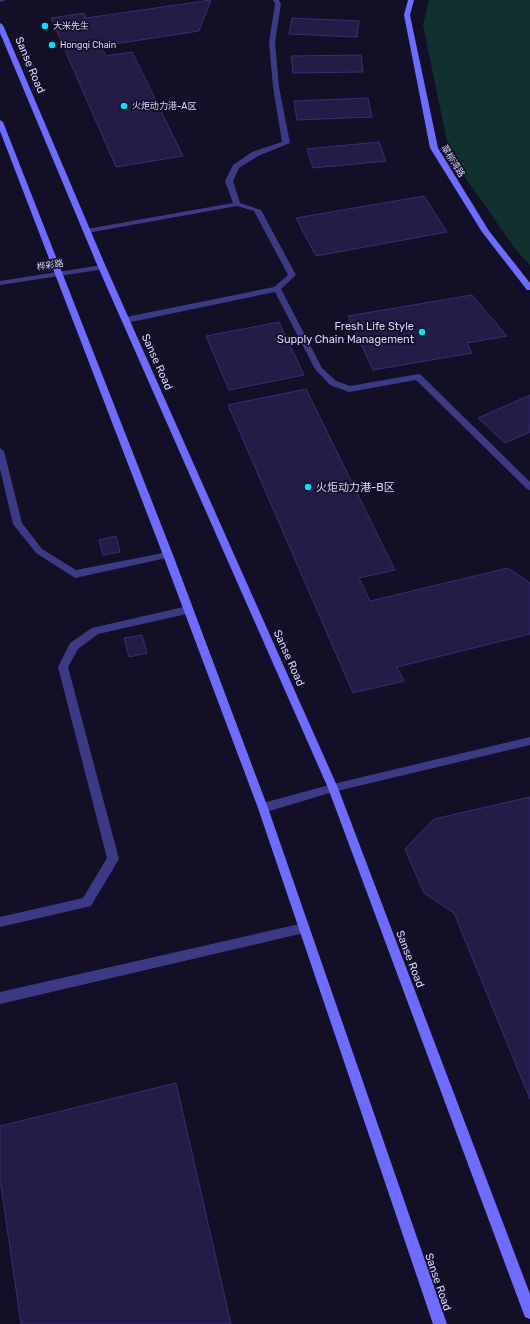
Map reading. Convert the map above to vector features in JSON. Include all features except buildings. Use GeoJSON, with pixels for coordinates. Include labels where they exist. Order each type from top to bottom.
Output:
{"type":"FeatureCollection","features":[{"type":"Feature","properties":{"kind":"street"},"geometry":{"type":"LineString","coordinates":[[237,204],[229,182],[236,167],[255,154],[286,143],[276,87],[272,42],[278,4],[276,0]]}},
{"type":"Feature","properties":{"kind":"street","name":"翠柳湾路"},"geometry":{"type":"LineString","coordinates":[[411,0],[407,15],[434,148],[486,232],[530,288]]}},
{"type":"Feature","properties":{"kind":"street","name":"Sanse Road"},"geometry":{"type":"LineString","coordinates":[[0,25],[102,267],[333,788],[530,1312]]}},
{"type":"Feature","properties":{"kind":"street","name":"Sanse Road"},"geometry":{"type":"LineString","coordinates":[[0,122],[168,555],[263,808],[440,1324]]}},
{"type":"Feature","properties":{"kind":"street"},"geometry":{"type":"LineString","coordinates":[[87,231],[237,204],[257,210],[292,275],[277,289],[126,320]]}},
{"type":"Feature","properties":{"kind":"street","name":"桦彩路"},"geometry":{"type":"LineString","coordinates":[[0,283],[102,267]]}},
{"type":"Feature","properties":{"kind":"street"},"geometry":{"type":"LineString","coordinates":[[277,289],[319,369],[333,383],[349,389],[418,377],[530,487]]}},
{"type":"Feature","properties":{"kind":"street"},"geometry":{"type":"LineString","coordinates":[[0,451],[18,524],[40,551],[75,574],[168,555]]}},
{"type":"Feature","properties":{"kind":"street"},"geometry":{"type":"LineString","coordinates":[[0,922],[87,902],[113,859],[63,667],[74,646],[95,631],[188,610]]}},
{"type":"Feature","properties":{"kind":"street"},"geometry":{"type":"LineString","coordinates":[[263,808],[333,788],[530,741]]}},
{"type":"Feature","properties":{"kind":"street"},"geometry":{"type":"LineString","coordinates":[[0,998],[304,928]]}},
{"type":"Feature","properties":{"kind":"green space"},"geometry":{"type":"Polygon","coordinates":[[[429,0],[530,0],[530,265],[516,250],[450,156],[423,25],[429,0]]]}},
{"type":"Feature","properties":{"kind":"place","name":"大米先生"},"geometry":{"type":"Point","coordinates":[45,26]}},
{"type":"Feature","properties":{"kind":"place","name":"Hongqi Chain"},"geometry":{"type":"Point","coordinates":[52,45]}},
{"type":"Feature","properties":{"kind":"place","name":"火炬动力港-A区"},"geometry":{"type":"Point","coordinates":[124,106]}},
{"type":"Feature","properties":{"kind":"place","name":"Fresh Life Style Supply Chain Management"},"geometry":{"type":"Point","coordinates":[422,332]}},
{"type":"Feature","properties":{"kind":"place","name":"火炬动力港-B区"},"geometry":{"type":"Point","coordinates":[308,487]}}]}
